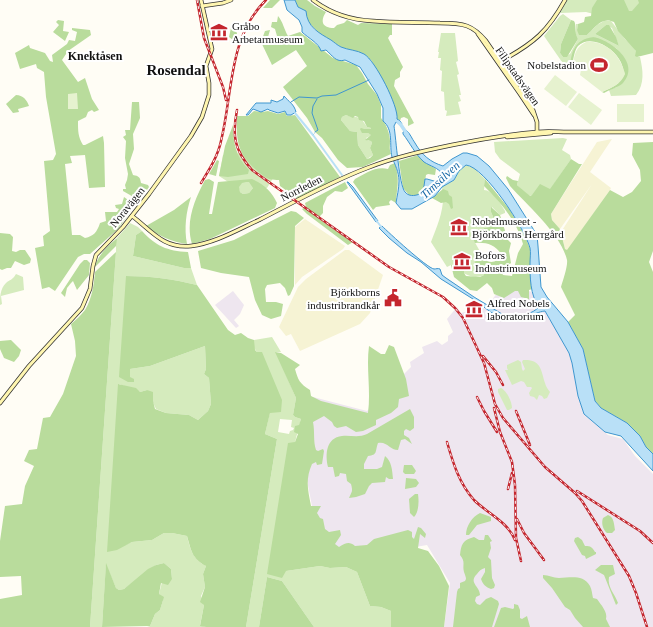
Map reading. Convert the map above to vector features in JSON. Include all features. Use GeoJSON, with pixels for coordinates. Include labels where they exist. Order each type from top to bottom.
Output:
{"type":"FeatureCollection","features":[{"type":"Feature","properties":{"kind":"street","name":"Noravägen"},"geometry":{"type":"LineString","coordinates":[[0,403],[29,366],[82,308],[89,294],[93,266],[98,252],[132,216],[191,136],[202,117],[207,105],[210,88],[206,63],[212,49],[201,0]]}},
{"type":"Feature","properties":{"kind":"street"},"geometry":{"type":"LineString","coordinates":[[202,6],[223,3],[231,0]]}},
{"type":"Feature","properties":{"kind":"street","name":"Filipstadsvägen"},"geometry":{"type":"LineString","coordinates":[[313,0],[333,12],[360,20],[460,24],[468,26],[486,41],[532,112],[538,133]]}},
{"type":"Feature","properties":{"kind":"street"},"geometry":{"type":"LineString","coordinates":[[500,64],[505,62],[544,32],[553,21],[565,0]]}},
{"type":"Feature","properties":{"kind":"street","name":"Norrleden"},"geometry":{"type":"LineString","coordinates":[[132,216],[154,235],[166,242],[186,246],[200,245],[230,234],[344,177],[391,160],[422,151],[498,136],[559,132],[653,132]]}},
{"type":"Feature","properties":{"kind":"shaded area"},"geometry":{"type":"Polygon","coordinates":[[[612,139],[590,172],[611,188],[567,251],[565,249],[561,232],[592,184],[560,229],[552,220],[551,214],[597,142],[612,139]]]}},
{"type":"Feature","properties":{"kind":"shaded area"},"geometry":{"type":"Polygon","coordinates":[[[305,219],[345,246],[343,249],[302,277],[295,285],[295,227],[305,219]]]}},
{"type":"Feature","properties":{"kind":"shaded area"},"geometry":{"type":"Polygon","coordinates":[[[345,250],[349,250],[383,275],[370,313],[360,324],[300,351],[291,334],[286,336],[279,327],[298,287],[306,279],[345,250]]]}},
{"type":"Feature","properties":{"kind":"shaded area"},"geometry":{"type":"Polygon","coordinates":[[[504,284],[532,292],[539,307],[530,313],[512,316],[510,318],[511,320],[545,311],[569,353],[578,396],[584,414],[608,435],[623,439],[635,456],[653,474],[653,627],[444,627],[450,583],[427,545],[323,563],[305,470],[306,420],[313,397],[367,411],[411,367],[410,362],[424,353],[422,347],[437,341],[442,345],[448,341],[448,336],[453,332],[447,319],[457,307],[461,313],[468,311],[470,316],[483,302],[488,305],[504,284]]]}},
{"type":"Feature","properties":{"kind":"shaded area"},"geometry":{"type":"Polygon","coordinates":[[[233,291],[244,305],[240,314],[234,320],[239,326],[236,328],[215,305],[233,291]]]}},
{"type":"Feature","properties":{"kind":"green space"},"geometry":{"type":"Polygon","coordinates":[[[270,0],[280,0],[272,8],[263,8],[270,0]]]}},
{"type":"Feature","properties":{"kind":"green space"},"geometry":{"type":"Polygon","coordinates":[[[295,0],[307,0],[326,12],[323,18],[323,23],[330,28],[334,28],[347,20],[358,25],[361,23],[392,24],[392,35],[388,38],[403,67],[400,72],[400,77],[395,80],[394,86],[414,123],[408,126],[408,119],[404,117],[401,118],[400,121],[397,120],[381,78],[371,60],[341,47],[320,34],[309,23],[295,0]]]}},
{"type":"Feature","properties":{"kind":"green space"},"geometry":{"type":"Polygon","coordinates":[[[567,0],[653,0],[653,53],[650,53],[613,19],[586,12],[560,13],[567,0]]]}},
{"type":"Feature","properties":{"kind":"green space"},"geometry":{"type":"Polygon","coordinates":[[[597,0],[624,0],[629,11],[632,11],[639,3],[638,0],[653,0],[653,53],[637,57],[635,56],[636,51],[618,31],[614,22],[607,20],[600,23],[587,35],[579,35],[577,30],[578,24],[584,22],[585,17],[591,16],[592,8],[597,0]]]}},
{"type":"Feature","properties":{"kind":"green space"},"geometry":{"type":"Polygon","coordinates":[[[563,14],[571,20],[561,44],[560,53],[563,57],[570,54],[578,39],[575,33],[576,24],[578,24],[577,30],[587,35],[597,25],[604,21],[611,21],[625,39],[634,47],[637,57],[640,57],[642,82],[636,95],[611,96],[609,90],[617,87],[626,61],[616,48],[593,37],[575,47],[570,69],[562,62],[544,36],[563,14]],[[606,25],[595,34],[619,46],[612,28],[606,25]]]}},
{"type":"Feature","properties":{"kind":"green space"},"geometry":{"type":"Polygon","coordinates":[[[278,16],[288,36],[300,32],[333,58],[356,65],[377,95],[381,105],[381,118],[385,123],[390,138],[391,154],[363,167],[347,168],[338,160],[322,138],[315,132],[307,118],[283,87],[307,66],[296,50],[272,65],[261,42],[265,31],[270,30],[268,37],[269,43],[272,42],[277,36],[275,29],[271,27],[272,22],[277,22],[278,16]],[[346,115],[342,117],[341,120],[350,131],[357,132],[358,145],[367,159],[370,158],[373,155],[370,148],[372,143],[371,141],[365,140],[371,135],[368,133],[362,133],[360,129],[371,128],[367,127],[364,121],[359,120],[358,117],[355,116],[353,118],[346,115]]]}},
{"type":"Feature","properties":{"kind":"green space"},"geometry":{"type":"Polygon","coordinates":[[[58,20],[64,21],[63,31],[69,32],[65,41],[53,32],[59,25],[56,22],[58,20]]]}},
{"type":"Feature","properties":{"kind":"green space"},"geometry":{"type":"Polygon","coordinates":[[[571,20],[575,23],[578,39],[567,57],[563,57],[560,53],[561,44],[571,20]]]}},
{"type":"Feature","properties":{"kind":"green space"},"geometry":{"type":"Polygon","coordinates":[[[606,25],[609,25],[619,46],[595,34],[606,25]]]}},
{"type":"Feature","properties":{"kind":"green space"},"geometry":{"type":"Polygon","coordinates":[[[72,28],[90,30],[91,35],[68,51],[62,60],[78,82],[85,78],[92,99],[99,110],[94,112],[92,110],[88,112],[86,117],[78,121],[78,131],[83,145],[103,136],[105,187],[89,188],[85,155],[70,156],[72,163],[65,164],[72,235],[80,235],[85,238],[93,235],[100,223],[106,221],[105,212],[117,212],[119,209],[116,208],[115,205],[122,204],[124,197],[135,205],[118,229],[90,254],[84,254],[78,257],[55,291],[49,287],[42,289],[35,248],[44,246],[43,236],[50,231],[44,161],[53,160],[56,154],[46,97],[44,72],[37,68],[36,64],[20,69],[15,53],[29,45],[30,48],[45,53],[50,61],[53,62],[52,55],[67,44],[69,40],[75,41],[77,32],[72,30],[72,28]]]}},
{"type":"Feature","properties":{"kind":"green space"},"geometry":{"type":"Polygon","coordinates":[[[231,28],[237,33],[236,38],[233,40],[229,37],[231,28]]]}},
{"type":"Feature","properties":{"kind":"green space"},"geometry":{"type":"Polygon","coordinates":[[[441,33],[455,33],[458,61],[456,62],[459,74],[457,75],[461,95],[459,95],[461,101],[458,102],[461,114],[446,116],[447,111],[445,110],[444,92],[441,91],[441,58],[438,58],[441,33]]]}},
{"type":"Feature","properties":{"kind":"green space"},"geometry":{"type":"Polygon","coordinates":[[[593,37],[608,43],[622,54],[626,60],[628,68],[628,75],[623,83],[604,93],[602,92],[618,83],[625,74],[619,59],[606,46],[588,41],[578,46],[572,67],[570,69],[571,57],[575,48],[582,41],[593,37]]]}},
{"type":"Feature","properties":{"kind":"green space","name":"Nobelstadion"},"geometry":{"type":"Polygon","coordinates":[[[586,42],[600,44],[612,50],[623,67],[625,74],[621,81],[602,92],[580,75],[581,70],[573,63],[576,51],[586,42]]]}},
{"type":"Feature","properties":{"kind":"green space"},"geometry":{"type":"Polygon","coordinates":[[[555,75],[577,92],[566,106],[544,89],[555,75]]]}},
{"type":"Feature","properties":{"kind":"green space"},"geometry":{"type":"Polygon","coordinates":[[[77,93],[78,109],[68,109],[68,94],[77,93]]]}},
{"type":"Feature","properties":{"kind":"green space"},"geometry":{"type":"Polygon","coordinates":[[[579,93],[602,110],[591,125],[568,107],[579,93]]]}},
{"type":"Feature","properties":{"kind":"green space"},"geometry":{"type":"Polygon","coordinates":[[[16,95],[24,98],[29,106],[18,109],[19,112],[13,113],[6,104],[16,95]]]}},
{"type":"Feature","properties":{"kind":"green space"},"geometry":{"type":"Polygon","coordinates":[[[132,102],[139,102],[140,118],[133,134],[134,149],[129,164],[133,175],[138,176],[141,183],[148,185],[149,187],[139,201],[123,191],[123,189],[126,189],[125,185],[128,174],[125,158],[126,141],[123,137],[126,135],[125,130],[130,130],[132,102]]]}},
{"type":"Feature","properties":{"kind":"green space"},"geometry":{"type":"Polygon","coordinates":[[[617,104],[644,104],[644,122],[617,122],[617,104]]]}},
{"type":"Feature","properties":{"kind":"green space"},"geometry":{"type":"Polygon","coordinates":[[[254,111],[268,111],[278,114],[285,112],[287,116],[295,115],[340,177],[297,198],[280,186],[279,180],[268,179],[264,176],[244,157],[239,145],[237,132],[237,116],[248,116],[254,111]]]}},
{"type":"Feature","properties":{"kind":"green space"},"geometry":{"type":"Polygon","coordinates":[[[346,115],[359,118],[367,127],[371,128],[367,129],[368,133],[372,135],[366,138],[372,143],[370,148],[373,155],[367,159],[358,145],[357,132],[350,131],[341,120],[342,117],[346,115]]]}},
{"type":"Feature","properties":{"kind":"green space"},"geometry":{"type":"Polygon","coordinates":[[[233,125],[236,149],[241,160],[249,170],[248,174],[228,177],[219,176],[225,146],[233,125]]]}},
{"type":"Feature","properties":{"kind":"green space"},"geometry":{"type":"Polygon","coordinates":[[[567,139],[562,150],[570,155],[571,159],[550,190],[529,196],[517,185],[520,174],[500,159],[495,152],[494,142],[567,139]]]}},
{"type":"Feature","properties":{"kind":"green space"},"geometry":{"type":"Polygon","coordinates":[[[653,142],[653,251],[649,262],[653,272],[653,454],[646,447],[640,436],[627,423],[601,408],[595,401],[583,349],[568,322],[575,315],[561,287],[567,263],[564,250],[543,220],[510,186],[506,178],[507,176],[518,181],[517,185],[530,196],[540,184],[550,189],[571,159],[579,164],[582,164],[551,214],[552,220],[560,229],[565,249],[567,250],[610,190],[623,197],[632,192],[641,181],[640,170],[632,155],[633,143],[653,142]]]}},
{"type":"Feature","properties":{"kind":"green space"},"geometry":{"type":"Polygon","coordinates":[[[249,149],[275,175],[267,188],[253,188],[249,193],[243,194],[239,189],[219,176],[223,155],[237,154],[240,151],[249,149]]]}},
{"type":"Feature","properties":{"kind":"green space"},"geometry":{"type":"Polygon","coordinates":[[[418,155],[425,162],[436,169],[435,175],[426,175],[423,193],[415,196],[409,195],[403,188],[399,161],[418,155]]]}},
{"type":"Feature","properties":{"kind":"green space"},"geometry":{"type":"Polygon","coordinates":[[[217,160],[219,161],[216,176],[209,174],[217,160]]]}},
{"type":"Feature","properties":{"kind":"green space"},"geometry":{"type":"Polygon","coordinates":[[[395,163],[398,179],[396,203],[391,200],[389,202],[390,205],[376,207],[373,210],[353,182],[355,179],[370,171],[383,168],[388,169],[390,165],[395,163]]]}},
{"type":"Feature","properties":{"kind":"green space"},"geometry":{"type":"Polygon","coordinates":[[[466,165],[474,168],[485,179],[484,190],[490,192],[499,201],[505,211],[505,213],[500,215],[492,207],[491,212],[494,219],[489,227],[484,228],[473,239],[482,255],[476,259],[480,270],[484,275],[480,277],[467,275],[451,265],[447,267],[431,242],[439,222],[442,208],[442,187],[454,180],[459,171],[466,165]]]}},
{"type":"Feature","properties":{"kind":"green space"},"geometry":{"type":"Polygon","coordinates":[[[209,179],[214,182],[209,214],[212,214],[218,182],[252,179],[267,189],[273,195],[277,203],[275,208],[210,239],[192,244],[190,235],[190,219],[192,210],[205,180],[209,179]],[[249,182],[242,183],[239,187],[240,192],[243,194],[249,193],[253,188],[249,182]]]}},
{"type":"Feature","properties":{"kind":"green space"},"geometry":{"type":"Polygon","coordinates":[[[485,179],[510,210],[525,236],[530,249],[532,289],[529,290],[529,299],[526,300],[525,298],[521,297],[518,291],[515,291],[504,298],[494,294],[492,288],[487,283],[477,291],[470,290],[454,277],[451,265],[464,267],[464,273],[466,276],[480,277],[484,275],[475,263],[476,259],[484,253],[487,261],[494,262],[501,254],[493,246],[486,243],[475,243],[473,239],[484,228],[489,227],[494,219],[491,212],[491,207],[500,215],[508,240],[511,243],[509,251],[511,263],[501,271],[503,275],[512,276],[518,253],[523,244],[517,227],[502,205],[484,186],[485,179]]]}},
{"type":"Feature","properties":{"kind":"green space"},"geometry":{"type":"Polygon","coordinates":[[[345,182],[348,188],[342,192],[335,191],[327,197],[323,206],[323,213],[319,219],[353,242],[348,245],[302,209],[306,207],[305,203],[345,182]]]}},
{"type":"Feature","properties":{"kind":"green space"},"geometry":{"type":"Polygon","coordinates":[[[443,189],[448,191],[449,195],[452,197],[453,208],[451,209],[449,204],[446,202],[441,203],[432,198],[443,189]]]}},
{"type":"Feature","properties":{"kind":"green space"},"geometry":{"type":"Polygon","coordinates":[[[191,197],[186,220],[187,244],[165,238],[146,226],[174,210],[191,197]]]}},
{"type":"Feature","properties":{"kind":"green space"},"geometry":{"type":"Polygon","coordinates":[[[291,211],[296,212],[304,218],[295,226],[294,286],[290,295],[288,296],[285,288],[280,283],[267,285],[265,289],[266,302],[283,304],[281,316],[271,319],[262,315],[255,300],[249,277],[221,273],[201,268],[198,251],[234,240],[291,211]]]}},
{"type":"Feature","properties":{"kind":"green space"},"geometry":{"type":"Polygon","coordinates":[[[130,223],[142,231],[136,235],[133,256],[184,268],[191,268],[197,285],[162,278],[126,276],[130,377],[130,369],[150,366],[205,346],[206,369],[204,374],[209,378],[211,404],[208,411],[198,420],[189,415],[166,413],[156,409],[147,390],[140,392],[119,384],[125,545],[132,542],[152,540],[164,533],[187,536],[191,550],[195,557],[206,566],[203,574],[205,587],[201,596],[204,605],[200,625],[206,627],[147,627],[150,626],[155,614],[160,610],[163,600],[159,594],[162,582],[172,579],[171,569],[164,563],[156,565],[124,589],[119,590],[116,588],[106,565],[102,627],[90,627],[116,239],[130,223]]]}},
{"type":"Feature","properties":{"kind":"green space"},"geometry":{"type":"Polygon","coordinates":[[[142,231],[162,247],[188,252],[191,268],[184,268],[133,256],[136,235],[142,231]]]}},
{"type":"Feature","properties":{"kind":"green space"},"geometry":{"type":"Polygon","coordinates":[[[0,233],[10,234],[13,237],[12,251],[16,252],[25,250],[31,259],[30,263],[24,265],[15,261],[11,268],[0,269],[0,233]]]}},
{"type":"Feature","properties":{"kind":"green space"},"geometry":{"type":"Polygon","coordinates":[[[116,239],[116,246],[94,268],[103,252],[116,239]]]}},
{"type":"Feature","properties":{"kind":"green space"},"geometry":{"type":"Polygon","coordinates":[[[116,252],[90,627],[0,627],[0,599],[22,595],[21,576],[0,577],[0,541],[5,506],[22,504],[25,486],[34,466],[24,461],[29,450],[37,449],[43,418],[50,417],[63,394],[76,356],[75,341],[71,324],[82,314],[87,306],[92,291],[95,272],[116,252]]]}},
{"type":"Feature","properties":{"kind":"green space"},"geometry":{"type":"Polygon","coordinates":[[[84,260],[87,260],[90,263],[89,275],[77,290],[73,281],[67,288],[65,297],[61,293],[84,260]]]}},
{"type":"Feature","properties":{"kind":"green space"},"geometry":{"type":"Polygon","coordinates":[[[16,274],[23,277],[24,290],[1,296],[2,304],[0,305],[1,290],[16,274]]]}},
{"type":"Feature","properties":{"kind":"green space"},"geometry":{"type":"Polygon","coordinates":[[[126,276],[162,278],[197,285],[228,330],[235,335],[241,333],[254,340],[255,350],[257,352],[262,352],[282,400],[281,412],[270,413],[265,434],[277,439],[246,627],[200,626],[204,605],[200,602],[205,587],[203,574],[206,566],[195,557],[191,550],[187,536],[164,533],[152,540],[132,542],[117,550],[107,552],[118,384],[136,388],[140,392],[147,390],[153,392],[155,409],[166,413],[189,415],[198,420],[208,411],[211,404],[209,378],[204,374],[206,369],[205,346],[150,366],[130,369],[130,377],[134,379],[134,382],[128,382],[119,377],[126,276]]]}},
{"type":"Feature","properties":{"kind":"green space"},"geometry":{"type":"Polygon","coordinates":[[[272,337],[281,352],[276,352],[296,398],[293,415],[301,419],[295,442],[286,571],[320,566],[330,568],[346,567],[357,572],[370,606],[381,607],[391,611],[391,627],[314,627],[282,581],[267,577],[259,627],[246,627],[277,439],[265,434],[270,412],[257,352],[254,348],[254,340],[272,337]],[[280,419],[278,432],[289,434],[294,428],[291,427],[292,420],[280,419]]]}},
{"type":"Feature","properties":{"kind":"green space"},"geometry":{"type":"Polygon","coordinates":[[[11,340],[21,350],[19,356],[14,362],[4,358],[0,349],[0,341],[11,340]]]}},
{"type":"Feature","properties":{"kind":"green space"},"geometry":{"type":"Polygon","coordinates":[[[389,345],[394,347],[406,379],[409,396],[399,399],[398,407],[391,413],[376,420],[376,425],[363,431],[356,432],[346,426],[337,428],[324,416],[313,422],[316,450],[318,451],[323,449],[324,451],[322,464],[317,465],[316,462],[312,464],[308,475],[311,506],[321,506],[317,513],[320,518],[323,519],[325,529],[329,532],[340,530],[341,535],[335,544],[339,547],[347,543],[351,543],[355,546],[367,545],[374,539],[408,530],[412,532],[412,537],[414,539],[418,527],[421,528],[426,534],[425,538],[420,534],[418,548],[428,551],[439,566],[449,586],[444,627],[391,627],[391,611],[381,607],[370,606],[357,572],[346,567],[330,568],[320,566],[286,571],[282,578],[267,574],[288,443],[295,442],[298,434],[294,432],[295,426],[299,425],[301,419],[293,415],[296,398],[275,352],[281,353],[300,365],[295,369],[297,376],[302,384],[310,390],[311,396],[321,401],[368,413],[369,346],[381,354],[385,354],[389,345]]]}},
{"type":"Feature","properties":{"kind":"green space"},"geometry":{"type":"Polygon","coordinates":[[[518,360],[521,362],[523,371],[525,369],[522,362],[523,360],[529,360],[537,363],[550,392],[547,398],[544,399],[539,395],[537,400],[530,396],[529,393],[532,388],[527,387],[524,382],[521,381],[512,385],[505,370],[508,370],[507,365],[518,360]]]}},
{"type":"Feature","properties":{"kind":"green space"},"geometry":{"type":"Polygon","coordinates":[[[501,388],[510,400],[512,408],[509,410],[507,410],[498,392],[498,389],[501,388]]]}},
{"type":"Feature","properties":{"kind":"green space"},"geometry":{"type":"Polygon","coordinates":[[[410,409],[414,417],[414,428],[410,431],[406,429],[404,431],[404,435],[409,438],[412,444],[405,439],[401,440],[398,450],[395,450],[384,443],[378,443],[375,454],[368,456],[364,464],[364,469],[377,469],[382,467],[385,456],[392,469],[393,479],[386,477],[385,482],[372,483],[365,494],[349,498],[352,489],[351,484],[347,481],[346,474],[340,473],[339,476],[335,477],[333,467],[328,467],[327,452],[330,443],[337,437],[367,434],[410,409]]]}},
{"type":"Feature","properties":{"kind":"green space"},"geometry":{"type":"Polygon","coordinates":[[[404,465],[412,465],[416,471],[414,474],[405,474],[403,472],[404,465]]]}},
{"type":"Feature","properties":{"kind":"green space"},"geometry":{"type":"Polygon","coordinates":[[[406,478],[416,479],[419,483],[416,487],[405,489],[406,478]]]}},
{"type":"Feature","properties":{"kind":"green space"},"geometry":{"type":"Polygon","coordinates":[[[415,494],[418,494],[418,509],[414,517],[410,513],[409,499],[415,494]]]}},
{"type":"Feature","properties":{"kind":"green space"},"geometry":{"type":"Polygon","coordinates":[[[480,513],[491,517],[491,521],[477,525],[469,535],[466,535],[470,522],[480,513]]]}},
{"type":"Feature","properties":{"kind":"green space"},"geometry":{"type":"Polygon","coordinates":[[[608,515],[613,519],[614,523],[615,530],[612,533],[607,533],[604,530],[602,522],[603,518],[608,515]]]}},
{"type":"Feature","properties":{"kind":"green space"},"geometry":{"type":"Polygon","coordinates":[[[485,535],[488,535],[492,541],[490,542],[491,548],[488,557],[491,560],[492,578],[495,585],[494,588],[491,589],[485,586],[481,579],[485,572],[485,568],[480,570],[474,580],[480,592],[480,595],[476,597],[475,601],[480,605],[486,599],[491,597],[498,601],[499,604],[492,627],[453,627],[457,592],[460,588],[460,583],[466,579],[462,557],[460,555],[462,545],[465,541],[474,537],[479,540],[484,540],[485,535]]]}},
{"type":"Feature","properties":{"kind":"green space"},"geometry":{"type":"Polygon","coordinates":[[[578,537],[582,540],[585,546],[592,548],[596,554],[586,559],[574,541],[575,538],[578,537]]]}},
{"type":"Feature","properties":{"kind":"green space"},"geometry":{"type":"Polygon","coordinates":[[[106,563],[116,588],[119,590],[124,589],[148,569],[156,565],[164,563],[171,569],[172,579],[168,585],[161,583],[159,594],[164,597],[160,610],[155,614],[150,626],[102,627],[106,563]]]}},
{"type":"Feature","properties":{"kind":"green space"},"geometry":{"type":"Polygon","coordinates":[[[601,565],[613,565],[615,574],[609,577],[609,584],[618,603],[616,605],[604,575],[595,570],[601,565]]]}},
{"type":"Feature","properties":{"kind":"green space"},"geometry":{"type":"Polygon","coordinates":[[[543,575],[557,578],[580,578],[587,582],[591,588],[593,598],[597,599],[605,611],[606,619],[610,627],[583,627],[570,610],[565,607],[543,578],[543,575]]]}},
{"type":"Feature","properties":{"kind":"green space"},"geometry":{"type":"Polygon","coordinates":[[[267,577],[282,581],[314,627],[259,627],[267,577]]]}},
{"type":"Feature","properties":{"kind":"green space"},"geometry":{"type":"Polygon","coordinates":[[[514,604],[518,605],[520,610],[520,618],[522,619],[527,616],[530,627],[494,627],[501,608],[505,607],[513,609],[514,604]]]}},
{"type":"Feature","properties":{"kind":"water","name":"Timsälven"},"geometry":{"type":"Polygon","coordinates":[[[284,0],[295,0],[298,7],[306,11],[307,17],[314,29],[341,47],[364,54],[369,58],[380,74],[394,105],[397,113],[397,119],[402,124],[401,125],[396,122],[394,126],[401,180],[403,188],[407,194],[414,196],[423,193],[425,179],[434,181],[442,174],[418,156],[403,134],[406,130],[420,151],[427,158],[443,166],[463,153],[477,156],[489,166],[508,189],[537,235],[541,287],[547,297],[568,322],[583,349],[595,401],[601,408],[627,423],[640,436],[646,447],[653,454],[653,471],[621,436],[605,432],[584,414],[578,396],[569,353],[545,311],[519,320],[510,318],[512,316],[530,313],[539,307],[531,286],[530,250],[527,239],[513,214],[493,187],[474,168],[466,165],[459,171],[454,180],[442,187],[435,196],[412,209],[401,209],[396,203],[399,178],[391,152],[390,133],[383,121],[383,108],[377,94],[360,67],[345,60],[342,61],[337,59],[326,50],[321,51],[316,43],[302,32],[302,27],[299,20],[287,10],[284,0]]]}},
{"type":"Feature","properties":{"kind":"water"},"geometry":{"type":"Polygon","coordinates":[[[284,96],[295,109],[296,112],[291,115],[287,115],[285,111],[278,113],[268,109],[261,112],[253,109],[248,115],[246,115],[256,103],[271,103],[271,100],[277,102],[283,99],[284,96]]]}},
{"type":"Feature","properties":{"kind":"water"},"geometry":{"type":"Polygon","coordinates":[[[347,182],[353,187],[378,221],[376,222],[347,182]]]}},
{"type":"Feature","properties":{"kind":"water"},"geometry":{"type":"Polygon","coordinates":[[[382,226],[424,263],[434,269],[440,269],[442,275],[446,278],[502,314],[504,317],[502,318],[492,313],[441,279],[389,238],[379,228],[382,226]]]}},
{"type":"Feature","properties":{"kind":"waterway"},"geometry":{"type":"LineString","coordinates":[[291,102],[299,97],[317,98],[336,95],[369,80]]}},
{"type":"Feature","properties":{"kind":"waterway"},"geometry":{"type":"LineString","coordinates":[[315,132],[318,130],[312,113],[313,106],[317,99]]}},
{"type":"Feature","properties":{"kind":"waterway"},"geometry":{"type":"LineString","coordinates":[[295,113],[342,175]]}},
{"type":"Feature","properties":{"kind":"waterway"},"geometry":{"type":"LineString","coordinates":[[398,122],[407,134]]}},
{"type":"Feature","properties":{"kind":"waterway"},"geometry":{"type":"LineString","coordinates":[[376,220],[382,228]]}},
{"type":"Feature","properties":{"kind":"railway"},"geometry":{"type":"LineString","coordinates":[[197,0],[204,38],[223,87],[226,100]]}},
{"type":"Feature","properties":{"kind":"railway"},"geometry":{"type":"LineString","coordinates":[[201,183],[213,163],[220,147],[238,48],[254,15],[266,0]]}},
{"type":"Feature","properties":{"kind":"railway"},"geometry":{"type":"LineString","coordinates":[[237,110],[235,119],[236,142],[241,156],[252,170],[389,267],[443,297],[463,318],[484,363],[495,404],[503,418],[545,467],[582,501],[629,576],[647,627]]}},
{"type":"Feature","properties":{"kind":"railway"},"geometry":{"type":"LineString","coordinates":[[483,356],[496,372],[503,385]]}},
{"type":"Feature","properties":{"kind":"railway"},"geometry":{"type":"LineString","coordinates":[[477,397],[497,432]]}},
{"type":"Feature","properties":{"kind":"railway"},"geometry":{"type":"LineString","coordinates":[[494,408],[500,432],[512,462],[515,485],[516,538],[521,561]]}},
{"type":"Feature","properties":{"kind":"railway"},"geometry":{"type":"LineString","coordinates":[[516,411],[530,445]]}},
{"type":"Feature","properties":{"kind":"railway"},"geometry":{"type":"LineString","coordinates":[[447,442],[457,472],[464,487],[479,505],[508,528],[515,540]]}},
{"type":"Feature","properties":{"kind":"railway"},"geometry":{"type":"LineString","coordinates":[[508,489],[512,473]]}},
{"type":"Feature","properties":{"kind":"railway"},"geometry":{"type":"LineString","coordinates":[[577,491],[640,531],[653,543]]}},
{"type":"Feature","properties":{"kind":"railway"},"geometry":{"type":"LineString","coordinates":[[517,519],[524,533],[544,560]]}},
{"type":"Feature","properties":{"kind":"place","name":"Gråbo Arbetarmuseum"},"geometry":{"type":"Point","coordinates":[219,32]}},
{"type":"Feature","properties":{"kind":"place","name":"Nobelstadion"},"geometry":{"type":"Point","coordinates":[599,65]}},
{"type":"Feature","properties":{"kind":"place","name":"Nobelmuseet - Björkborns Herrgård"},"geometry":{"type":"Point","coordinates":[459,227]}},
{"type":"Feature","properties":{"kind":"place","name":"Bofors Industrimuseum"},"geometry":{"type":"Point","coordinates":[462,261]}},
{"type":"Feature","properties":{"kind":"place","name":"Björkborns industribrandkår"},"geometry":{"type":"Point","coordinates":[393,298]}},
{"type":"Feature","properties":{"kind":"place","name":"Alfred Nobels laboratorium"},"geometry":{"type":"Point","coordinates":[474,309]}},
{"type":"Feature","properties":{"kind":"district","name":"Knektåsen"},"geometry":{"type":"Point","coordinates":[95,56]}},
{"type":"Feature","properties":{"kind":"district","name":"Rosendal"},"geometry":{"type":"Point","coordinates":[176,70]}}]}
